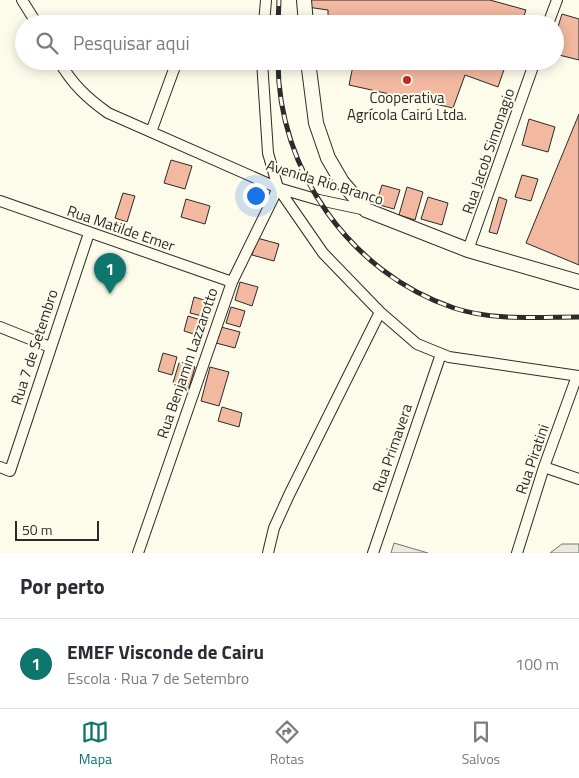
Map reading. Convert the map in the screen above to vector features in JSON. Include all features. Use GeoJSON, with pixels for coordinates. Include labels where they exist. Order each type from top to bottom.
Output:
{"type":"FeatureCollection","features":[{"type":"Feature","properties":{"kind":"street"},"geometry":{"type":"LineString","coordinates":[[22,0],[31,15]]}},
{"type":"Feature","properties":{"kind":"street"},"geometry":{"type":"LineString","coordinates":[[265,15],[266,0]]}},
{"type":"Feature","properties":{"kind":"street"},"geometry":{"type":"LineString","coordinates":[[304,0],[305,15]]}},
{"type":"Feature","properties":{"kind":"street"},"geometry":{"type":"LineString","coordinates":[[551,15],[557,0]]}},
{"type":"Feature","properties":{"kind":"street","name":"Avenida Rio Branco"},"geometry":{"type":"LineString","coordinates":[[63,70],[70,81],[88,100],[108,113],[278,188],[319,200],[366,210],[468,250],[579,282]]}},
{"type":"Feature","properties":{"kind":"street"},"geometry":{"type":"LineString","coordinates":[[151,132],[173,70]]}},
{"type":"Feature","properties":{"kind":"street"},"geometry":{"type":"LineString","coordinates":[[263,70],[268,153],[278,188],[323,253],[380,312],[416,344],[441,354],[466,360],[578,376]]}},
{"type":"Feature","properties":{"kind":"street"},"geometry":{"type":"LineString","coordinates":[[309,70],[316,123],[328,158],[342,182],[366,210]]}},
{"type":"Feature","properties":{"kind":"street","name":"Rua Jacob Simonagio"},"geometry":{"type":"LineString","coordinates":[[468,250],[532,70]]}},
{"type":"Feature","properties":{"kind":"street","name":"Rua Benjamin Lazzarotto"},"geometry":{"type":"LineString","coordinates":[[138,553],[232,282],[278,188]]}},
{"type":"Feature","properties":{"kind":"street","name":"Rua Matilde Emer"},"geometry":{"type":"LineString","coordinates":[[0,201],[232,282]]}},
{"type":"Feature","properties":{"kind":"street","name":"Rua 7 de Setembro"},"geometry":{"type":"LineString","coordinates":[[5,469],[89,233]]}},
{"type":"Feature","properties":{"kind":"street"},"geometry":{"type":"LineString","coordinates":[[268,553],[274,528],[289,495],[380,312]]}},
{"type":"Feature","properties":{"kind":"street"},"geometry":{"type":"LineString","coordinates":[[0,326],[50,347]]}},
{"type":"Feature","properties":{"kind":"street","name":"Rua Primavera"},"geometry":{"type":"LineString","coordinates":[[373,553],[441,354]]}},
{"type":"Feature","properties":{"kind":"street","name":"Rua Piratini"},"geometry":{"type":"LineString","coordinates":[[517,553],[544,468],[578,376]]}},
{"type":"Feature","properties":{"kind":"street"},"geometry":{"type":"LineString","coordinates":[[544,468],[579,479]]}},
{"type":"Feature","properties":{"kind":"shaded area"},"geometry":{"type":"Polygon","coordinates":[[[394,543],[428,553],[391,553],[394,543]]]}},
{"type":"Feature","properties":{"kind":"shaded area"},"geometry":{"type":"Polygon","coordinates":[[[562,544],[579,544],[579,553],[550,553],[562,544]]]}},
{"type":"Feature","properties":{"kind":"building"},"geometry":{"type":"Polygon","coordinates":[[[307,0],[490,0],[526,10],[524,15],[328,15],[328,10],[307,7],[307,0]]]}},
{"type":"Feature","properties":{"kind":"building"},"geometry":{"type":"Polygon","coordinates":[[[562,14],[579,19],[579,60],[564,56],[564,15],[562,14]]]}},
{"type":"Feature","properties":{"kind":"building","name":"Cooperativa Agrícola Cairú Ltda."},"geometry":{"type":"Polygon","coordinates":[[[352,70],[504,70],[498,87],[465,75],[453,108],[349,85],[352,70]]]}},
{"type":"Feature","properties":{"kind":"building"},"geometry":{"type":"Polygon","coordinates":[[[579,114],[579,265],[526,243],[579,114]]]}},
{"type":"Feature","properties":{"kind":"building"},"geometry":{"type":"Polygon","coordinates":[[[529,119],[555,127],[548,152],[522,145],[529,119]]]}},
{"type":"Feature","properties":{"kind":"building"},"geometry":{"type":"Polygon","coordinates":[[[171,160],[192,166],[185,189],[164,183],[171,160]]]}},
{"type":"Feature","properties":{"kind":"building"},"geometry":{"type":"Polygon","coordinates":[[[522,175],[538,179],[531,201],[515,197],[522,175]]]}},
{"type":"Feature","properties":{"kind":"building"},"geometry":{"type":"Polygon","coordinates":[[[382,185],[400,190],[394,209],[376,204],[382,185]]]}},
{"type":"Feature","properties":{"kind":"building"},"geometry":{"type":"Polygon","coordinates":[[[407,187],[423,192],[415,220],[399,215],[407,187]]]}},
{"type":"Feature","properties":{"kind":"building"},"geometry":{"type":"Polygon","coordinates":[[[123,193],[135,196],[127,222],[115,218],[123,193]]]}},
{"type":"Feature","properties":{"kind":"building"},"geometry":{"type":"Polygon","coordinates":[[[428,197],[448,203],[442,225],[421,219],[428,197]]]}},
{"type":"Feature","properties":{"kind":"building"},"geometry":{"type":"Polygon","coordinates":[[[499,197],[507,200],[497,234],[489,232],[499,197]]]}},
{"type":"Feature","properties":{"kind":"building"},"geometry":{"type":"Polygon","coordinates":[[[186,199],[210,206],[205,224],[181,217],[186,199]]]}},
{"type":"Feature","properties":{"kind":"building"},"geometry":{"type":"Polygon","coordinates":[[[257,238],[279,244],[274,261],[252,255],[257,238]]]}},
{"type":"Feature","properties":{"kind":"building"},"geometry":{"type":"Polygon","coordinates":[[[240,282],[258,287],[252,306],[235,300],[240,282]]]}},
{"type":"Feature","properties":{"kind":"building"},"geometry":{"type":"Polygon","coordinates":[[[194,297],[211,302],[206,317],[190,313],[194,297]]]}},
{"type":"Feature","properties":{"kind":"building"},"geometry":{"type":"Polygon","coordinates":[[[231,307],[245,311],[240,327],[226,323],[231,307]]]}},
{"type":"Feature","properties":{"kind":"building"},"geometry":{"type":"Polygon","coordinates":[[[188,316],[204,321],[200,336],[184,331],[188,316]]]}},
{"type":"Feature","properties":{"kind":"building"},"geometry":{"type":"Polygon","coordinates":[[[221,327],[240,332],[235,348],[216,343],[221,327]]]}},
{"type":"Feature","properties":{"kind":"building"},"geometry":{"type":"Polygon","coordinates":[[[163,353],[177,357],[172,375],[158,371],[163,353]]]}},
{"type":"Feature","properties":{"kind":"building"},"geometry":{"type":"Polygon","coordinates":[[[179,363],[195,367],[189,388],[173,383],[179,363]]]}},
{"type":"Feature","properties":{"kind":"building"},"geometry":{"type":"Polygon","coordinates":[[[210,367],[229,372],[219,406],[201,401],[210,367]]]}},
{"type":"Feature","properties":{"kind":"building"},"geometry":{"type":"Polygon","coordinates":[[[222,407],[242,413],[239,427],[218,421],[222,407]]]}},
{"type":"Feature","properties":{"kind":"railway"},"geometry":{"type":"LineString","coordinates":[[278,15],[279,0]]}},
{"type":"Feature","properties":{"kind":"railway"},"geometry":{"type":"LineString","coordinates":[[279,70],[281,101],[291,141],[306,178],[327,212],[353,243],[383,270],[417,292],[454,308],[469,312],[500,317],[579,317]]}},
{"type":"Feature","properties":{"kind":"place","name":"Cooperativa Agrícola Cairú Ltda."},"geometry":{"type":"Point","coordinates":[407,80]}},
{"type":"Feature","properties":{"kind":"place","name":"EMEF Visconde de Cairu"},"geometry":{"type":"Point","coordinates":[110,294]}}]}
